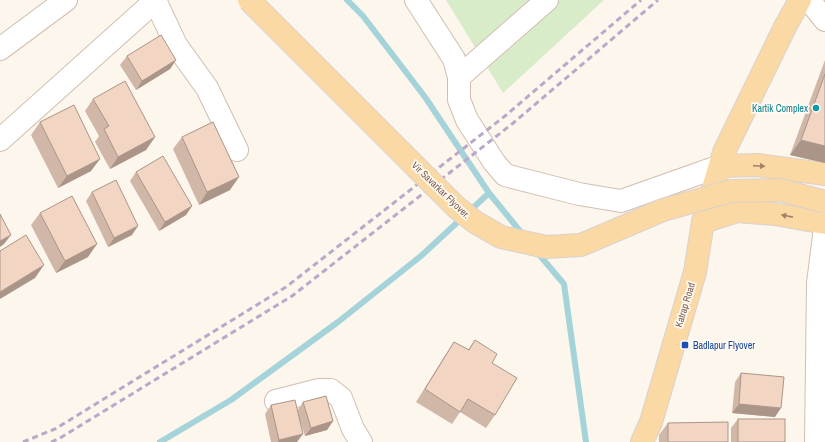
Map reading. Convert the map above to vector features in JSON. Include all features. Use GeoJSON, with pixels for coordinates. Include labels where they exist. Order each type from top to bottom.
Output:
{"type":"FeatureCollection","features":[{"type":"Feature","properties":{"kind":"main road","name":"Vir Savarkar Flyover."},"geometry":{"type":"LineString","coordinates":[[249,0],[456,207],[475,222],[501,237],[546,248],[581,244],[663,210],[731,191],[781,190],[825,202]]}},
{"type":"Feature","properties":{"kind":"main road","name":"Katrap Road"},"geometry":{"type":"LineString","coordinates":[[642,442],[651,422],[695,272],[703,222],[724,152],[785,27],[800,0]]}},
{"type":"Feature","properties":{"kind":"main road"},"geometry":{"type":"LineString","coordinates":[[720,166],[758,165],[825,174]]}},
{"type":"Feature","properties":{"kind":"main road"},"geometry":{"type":"LineString","coordinates":[[703,222],[736,211],[775,214],[825,223]]}},
{"type":"Feature","properties":{"kind":"street"},"geometry":{"type":"LineString","coordinates":[[0,49],[66,0]]}},
{"type":"Feature","properties":{"kind":"street"},"geometry":{"type":"LineString","coordinates":[[0,140],[155,0],[176,45],[207,88],[237,150]]}},
{"type":"Feature","properties":{"kind":"street"},"geometry":{"type":"LineString","coordinates":[[416,0],[454,59],[459,77],[460,100],[467,120],[494,162],[505,175],[579,194],[621,201],[720,166]]}},
{"type":"Feature","properties":{"kind":"street"},"geometry":{"type":"LineString","coordinates":[[459,77],[547,0]]}},
{"type":"Feature","properties":{"kind":"street"},"geometry":{"type":"LineString","coordinates":[[809,0],[825,20]]}},
{"type":"Feature","properties":{"kind":"street"},"geometry":{"type":"LineString","coordinates":[[816,442],[818,283],[825,228]]}},
{"type":"Feature","properties":{"kind":"street"},"geometry":{"type":"LineString","coordinates":[[276,401],[319,390],[331,390],[341,398],[353,429],[362,442]]}},
{"type":"Feature","properties":{"kind":"green space"},"geometry":{"type":"Polygon","coordinates":[[[446,0],[604,0],[503,93],[446,0]]]}},
{"type":"Feature","properties":{"kind":"building"},"geometry":{"type":"Polygon","coordinates":[[[161,35],[176,60],[142,81],[127,56],[161,35]]]}},
{"type":"Feature","properties":{"kind":"building"},"geometry":{"type":"Polygon","coordinates":[[[825,74],[825,146],[801,140],[825,74]]]}},
{"type":"Feature","properties":{"kind":"building"},"geometry":{"type":"Polygon","coordinates":[[[125,81],[155,137],[118,157],[104,129],[109,126],[93,99],[125,81]]]}},
{"type":"Feature","properties":{"kind":"building"},"geometry":{"type":"Polygon","coordinates":[[[74,105],[100,159],[67,176],[40,122],[74,105]]]}},
{"type":"Feature","properties":{"kind":"building"},"geometry":{"type":"Polygon","coordinates":[[[213,122],[239,177],[207,192],[182,137],[213,122]]]}},
{"type":"Feature","properties":{"kind":"building"},"geometry":{"type":"Polygon","coordinates":[[[163,156],[192,206],[165,222],[136,172],[163,156]]]}},
{"type":"Feature","properties":{"kind":"building"},"geometry":{"type":"Polygon","coordinates":[[[116,180],[138,226],[114,238],[92,192],[116,180]]]}},
{"type":"Feature","properties":{"kind":"building"},"geometry":{"type":"Polygon","coordinates":[[[72,196],[97,244],[65,261],[40,213],[72,196]]]}},
{"type":"Feature","properties":{"kind":"building"},"geometry":{"type":"Polygon","coordinates":[[[0,214],[11,235],[0,241],[0,214]]]}},
{"type":"Feature","properties":{"kind":"building"},"geometry":{"type":"Polygon","coordinates":[[[26,235],[44,265],[0,292],[0,251],[26,235]]]}},
{"type":"Feature","properties":{"kind":"building"},"geometry":{"type":"Polygon","coordinates":[[[475,340],[497,354],[492,363],[517,378],[495,415],[468,399],[460,412],[425,389],[454,342],[469,350],[475,340]]]}},
{"type":"Feature","properties":{"kind":"building"},"geometry":{"type":"Polygon","coordinates":[[[741,373],[784,377],[781,408],[739,404],[741,373]]]}},
{"type":"Feature","properties":{"kind":"building"},"geometry":{"type":"Polygon","coordinates":[[[326,396],[333,421],[311,428],[303,402],[326,396]]]}},
{"type":"Feature","properties":{"kind":"building"},"geometry":{"type":"Polygon","coordinates":[[[295,400],[303,434],[279,440],[271,405],[295,400]]]}},
{"type":"Feature","properties":{"kind":"building"},"geometry":{"type":"Polygon","coordinates":[[[738,419],[785,419],[785,442],[738,442],[738,419]]]}},
{"type":"Feature","properties":{"kind":"building"},"geometry":{"type":"Polygon","coordinates":[[[728,422],[728,442],[668,442],[668,423],[728,422]]]}},
{"type":"Feature","properties":{"kind":"waterway"},"geometry":{"type":"LineString","coordinates":[[347,0],[363,16],[425,97],[489,193],[524,236]]}},
{"type":"Feature","properties":{"kind":"waterway"},"geometry":{"type":"LineString","coordinates":[[160,442],[231,400],[338,322],[421,256],[489,193]]}},
{"type":"Feature","properties":{"kind":"waterway"},"geometry":{"type":"LineString","coordinates":[[536,251],[564,284],[586,442]]}},
{"type":"Feature","properties":{"kind":"railway"},"geometry":{"type":"LineString","coordinates":[[23,442],[55,429],[286,287],[505,116],[641,0]]}},
{"type":"Feature","properties":{"kind":"railway"},"geometry":{"type":"LineString","coordinates":[[51,442],[60,438],[292,296],[512,124],[658,0]]}},
{"type":"Feature","properties":{"kind":"place","name":"Kartik Complex"},"geometry":{"type":"Point","coordinates":[816,108]}},
{"type":"Feature","properties":{"kind":"place","name":"Badlapur Flyover"},"geometry":{"type":"Point","coordinates":[685,345]}}]}
